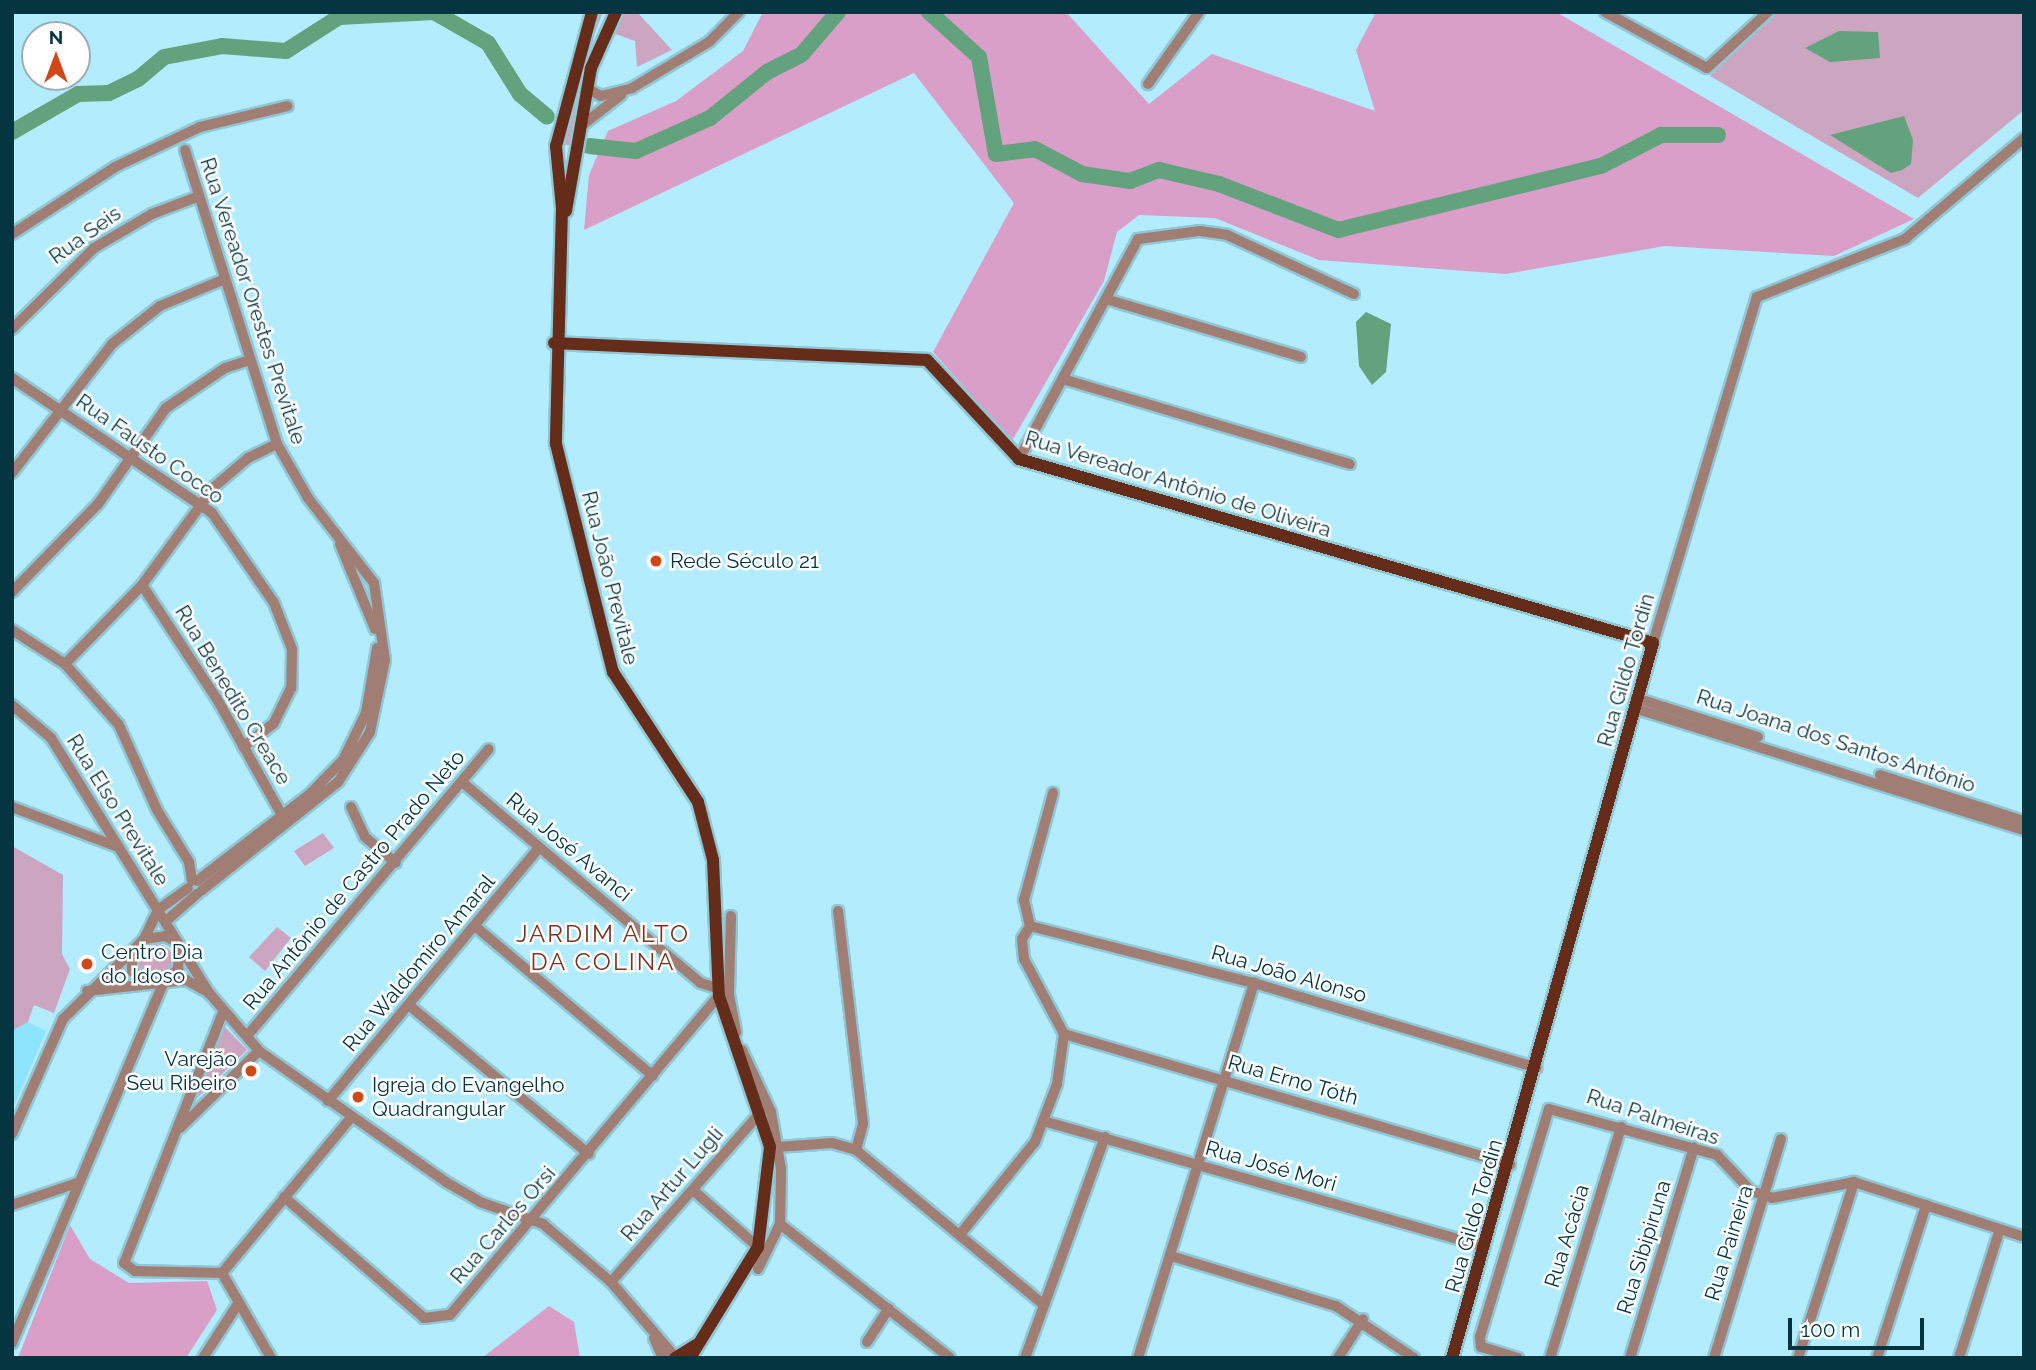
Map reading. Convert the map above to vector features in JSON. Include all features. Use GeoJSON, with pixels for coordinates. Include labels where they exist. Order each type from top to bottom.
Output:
{"type":"FeatureCollection","features":[{"type":"Feature","properties":{"kind":"main road","name":"Rua João Previtale"},"geometry":{"type":"LineString","coordinates":[[562,235],[556,146],[590,13]]}},
{"type":"Feature","properties":{"kind":"main road","name":"Rua João Previtale"},"geometry":{"type":"LineString","coordinates":[[614,14],[587,88],[562,235],[554,343],[556,444],[613,672],[687,781],[710,841],[719,993],[728,1033],[762,1111],[771,1165],[758,1247],[690,1358]]}},
{"type":"Feature","properties":{"kind":"main road"},"geometry":{"type":"LineString","coordinates":[[556,146],[564,156],[576,152]]}},
{"type":"Feature","properties":{"kind":"main road","name":"Rua Vereador Antônio de Oliveira"},"geometry":{"type":"LineString","coordinates":[[554,343],[912,356],[941,369],[1019,459],[1653,643]]}},
{"type":"Feature","properties":{"kind":"main road","name":"Rua Gildo Tordin"},"geometry":{"type":"LineString","coordinates":[[1452,1358],[1537,1068],[1653,643]]}},
{"type":"Feature","properties":{"kind":"main road","name":"Rua João Previtale"},"geometry":{"type":"LineString","coordinates":[[675,1358],[702,1340]]}},
{"type":"Feature","properties":{"kind":"street"},"geometry":{"type":"LineString","coordinates":[[581,126],[632,88],[709,42],[739,12]]}},
{"type":"Feature","properties":{"kind":"street"},"geometry":{"type":"LineString","coordinates":[[1148,84],[1199,12]]}},
{"type":"Feature","properties":{"kind":"street"},"geometry":{"type":"LineString","coordinates":[[1605,12],[1707,68],[1768,12]]}},
{"type":"Feature","properties":{"kind":"street"},"geometry":{"type":"LineString","coordinates":[[587,88],[601,96],[632,88]]}},
{"type":"Feature","properties":{"kind":"street"},"geometry":{"type":"LineString","coordinates":[[12,234],[115,167],[200,127],[288,106]]}},
{"type":"Feature","properties":{"kind":"street","name":"Rua Gildo Tordin"},"geometry":{"type":"LineString","coordinates":[[1653,643],[1757,298],[1905,239],[2024,138]]}},
{"type":"Feature","properties":{"kind":"street","name":"Rua Vereador Orestes Previtale"},"geometry":{"type":"LineString","coordinates":[[158,909],[289,825],[338,782],[363,748],[382,687],[374,583],[334,532],[277,444],[197,197],[185,150]]}},
{"type":"Feature","properties":{"kind":"street","name":"Rua Seis"},"geometry":{"type":"LineString","coordinates":[[12,328],[94,248],[152,214],[197,197]]}},
{"type":"Feature","properties":{"kind":"street"},"geometry":{"type":"LineString","coordinates":[[1019,459],[1066,380],[1138,240],[1200,231],[1272,253],[1354,294]]}},
{"type":"Feature","properties":{"kind":"street"},"geometry":{"type":"LineString","coordinates":[[12,474],[89,367],[136,322],[179,296],[225,279]]}},
{"type":"Feature","properties":{"kind":"street"},"geometry":{"type":"LineString","coordinates":[[1109,300],[1301,357]]}},
{"type":"Feature","properties":{"kind":"street"},"geometry":{"type":"LineString","coordinates":[[12,593],[89,514],[184,394],[250,360]]}},
{"type":"Feature","properties":{"kind":"street","name":"Rua Fausto Cocco"},"geometry":{"type":"LineString","coordinates":[[12,378],[201,505],[222,524],[274,603],[292,649],[284,707],[274,723],[243,747]]}},
{"type":"Feature","properties":{"kind":"street"},"geometry":{"type":"LineString","coordinates":[[1066,380],[1350,464]]}},
{"type":"Feature","properties":{"kind":"street"},"geometry":{"type":"LineString","coordinates":[[65,664],[142,585],[230,470],[277,444]]}},
{"type":"Feature","properties":{"kind":"street","name":"Rua Vereador Orestes Previtale"},"geometry":{"type":"LineString","coordinates":[[195,887],[343,760],[374,685],[378,656],[371,612],[334,532]]}},
{"type":"Feature","properties":{"kind":"street","name":"Rua Benedito Creace"},"geometry":{"type":"LineString","coordinates":[[142,585],[289,825]]}},
{"type":"Feature","properties":{"kind":"street"},"geometry":{"type":"LineString","coordinates":[[12,631],[65,664],[134,747],[156,810],[189,862],[195,887],[166,921]]}},
{"type":"Feature","properties":{"kind":"street"},"geometry":{"type":"LineString","coordinates":[[1635,703],[2024,830]]}},
{"type":"Feature","properties":{"kind":"street","name":"Rua Joana dos Santos Antônio"},"geometry":{"type":"LineString","coordinates":[[1635,703],[2024,821]]}},
{"type":"Feature","properties":{"kind":"street","name":"Rua Elso Previtale"},"geometry":{"type":"LineString","coordinates":[[12,705],[51,738],[210,994],[259,1051],[350,1118],[480,1202],[533,1218],[611,1282],[675,1358]]}},
{"type":"Feature","properties":{"kind":"street","name":"Rua Antônio de Castro Prado Neto"},"geometry":{"type":"LineString","coordinates":[[247,1036],[396,863],[489,749]]}},
{"type":"Feature","properties":{"kind":"street","name":"Rua José Avanci"},"geometry":{"type":"LineString","coordinates":[[462,782],[701,983],[719,993]]}},
{"type":"Feature","properties":{"kind":"street"},"geometry":{"type":"LineString","coordinates":[[962,1233],[1047,1122],[1064,1034],[1024,959],[1022,939],[1030,926],[1024,900],[1053,793]]}},
{"type":"Feature","properties":{"kind":"street"},"geometry":{"type":"LineString","coordinates":[[12,807],[118,847]]}},
{"type":"Feature","properties":{"kind":"street"},"geometry":{"type":"LineString","coordinates":[[351,807],[365,837],[396,863]]}},
{"type":"Feature","properties":{"kind":"street","name":"Rua Waldomiro Amaral"},"geometry":{"type":"LineString","coordinates":[[328,1101],[476,927],[539,848]]}},
{"type":"Feature","properties":{"kind":"street","name":"Rua Elso Previtale"},"geometry":{"type":"LineString","coordinates":[[144,939],[158,909]]}},
{"type":"Feature","properties":{"kind":"street"},"geometry":{"type":"LineString","coordinates":[[838,911],[863,1124],[856,1150]]}},
{"type":"Feature","properties":{"kind":"street"},"geometry":{"type":"LineString","coordinates":[[731,916],[735,1029],[771,1112],[778,1147],[780,1224],[758,1269]]}},
{"type":"Feature","properties":{"kind":"street","name":"Rua João Alonso"},"geometry":{"type":"LineString","coordinates":[[1030,926],[1254,983],[1537,1068]]}},
{"type":"Feature","properties":{"kind":"street"},"geometry":{"type":"LineString","coordinates":[[476,927],[653,1076]]}},
{"type":"Feature","properties":{"kind":"street"},"geometry":{"type":"LineString","coordinates":[[12,1134],[63,1019],[87,991],[144,939],[165,936],[180,944],[178,969],[163,983],[12,1343]]}},
{"type":"Feature","properties":{"kind":"street"},"geometry":{"type":"LineString","coordinates":[[132,951],[132,971],[145,982]]}},
{"type":"Feature","properties":{"kind":"street"},"geometry":{"type":"LineString","coordinates":[[87,991],[145,982],[186,980],[210,994]]}},
{"type":"Feature","properties":{"kind":"street"},"geometry":{"type":"LineString","coordinates":[[1138,1358],[1202,1167],[1254,983]]}},
{"type":"Feature","properties":{"kind":"street","name":"Rua Carlos Orsi"},"geometry":{"type":"LineString","coordinates":[[284,1197],[414,1311],[436,1320],[450,1315],[589,1154],[719,993]]}},
{"type":"Feature","properties":{"kind":"street"},"geometry":{"type":"LineString","coordinates":[[410,1006],[589,1154]]}},
{"type":"Feature","properties":{"kind":"street"},"geometry":{"type":"LineString","coordinates":[[222,1273],[135,1271],[123,1254],[223,1012]]}},
{"type":"Feature","properties":{"kind":"street","name":"Rua Erno Tóth"},"geometry":{"type":"LineString","coordinates":[[1064,1034],[1510,1164]]}},
{"type":"Feature","properties":{"kind":"street"},"geometry":{"type":"LineString","coordinates":[[175,1132],[259,1051]]}},
{"type":"Feature","properties":{"kind":"street","name":"Rua Palmeiras"},"geometry":{"type":"LineString","coordinates":[[1518,1358],[1481,1347],[1480,1337],[1544,1117],[1559,1107],[1717,1155],[1764,1196]]}},
{"type":"Feature","properties":{"kind":"street","name":"Rua Artur Lugli"},"geometry":{"type":"LineString","coordinates":[[611,1282],[762,1111]]}},
{"type":"Feature","properties":{"kind":"street"},"geometry":{"type":"LineString","coordinates":[[222,1273],[350,1118]]}},
{"type":"Feature","properties":{"kind":"street","name":"Rua José Mori"},"geometry":{"type":"LineString","coordinates":[[1047,1122],[1485,1247]]}},
{"type":"Feature","properties":{"kind":"street","name":"Rua Acácia"},"geometry":{"type":"LineString","coordinates":[[1550,1358],[1621,1126]]}},
{"type":"Feature","properties":{"kind":"street"},"geometry":{"type":"LineString","coordinates":[[1025,1358],[1105,1138]]}},
{"type":"Feature","properties":{"kind":"street","name":"Rua Paineira"},"geometry":{"type":"LineString","coordinates":[[1714,1358],[1781,1139]]}},
{"type":"Feature","properties":{"kind":"street"},"geometry":{"type":"LineString","coordinates":[[778,1147],[832,1143],[856,1150],[962,1233],[1043,1304]]}},
{"type":"Feature","properties":{"kind":"street","name":"Rua Sibipiruna"},"geometry":{"type":"LineString","coordinates":[[1630,1358],[1694,1148]]}},
{"type":"Feature","properties":{"kind":"street"},"geometry":{"type":"LineString","coordinates":[[1764,1196],[1786,1199],[1854,1182],[2024,1237]]}},
{"type":"Feature","properties":{"kind":"street"},"geometry":{"type":"LineString","coordinates":[[1798,1358],[1854,1182]]}},
{"type":"Feature","properties":{"kind":"street"},"geometry":{"type":"LineString","coordinates":[[12,1205],[77,1183]]}},
{"type":"Feature","properties":{"kind":"street"},"geometry":{"type":"LineString","coordinates":[[694,1191],[758,1247]]}},
{"type":"Feature","properties":{"kind":"street"},"geometry":{"type":"LineString","coordinates":[[1877,1358],[1926,1205]]}},
{"type":"Feature","properties":{"kind":"street"},"geometry":{"type":"LineString","coordinates":[[780,1224],[890,1308],[950,1358]]}},
{"type":"Feature","properties":{"kind":"street"},"geometry":{"type":"LineString","coordinates":[[1959,1358],[2000,1229]]}},
{"type":"Feature","properties":{"kind":"street"},"geometry":{"type":"LineString","coordinates":[[1171,1256],[1363,1319],[1414,1358]]}},
{"type":"Feature","properties":{"kind":"street"},"geometry":{"type":"LineString","coordinates":[[222,1273],[271,1358]]}},
{"type":"Feature","properties":{"kind":"street"},"geometry":{"type":"LineString","coordinates":[[203,1358],[238,1304]]}},
{"type":"Feature","properties":{"kind":"street"},"geometry":{"type":"LineString","coordinates":[[867,1342],[890,1308]]}},
{"type":"Feature","properties":{"kind":"street"},"geometry":{"type":"LineString","coordinates":[[1338,1358],[1363,1319]]}},
{"type":"Feature","properties":{"kind":"street","name":"Rua Elso Previtale"},"geometry":{"type":"LineString","coordinates":[[649,1326],[663,1358]]}},
{"type":"Feature","properties":{"kind":"shaded area"},"geometry":{"type":"Polygon","coordinates":[[[596,12],[603,12],[587,54],[570,145],[561,145],[596,12]]]}},
{"type":"Feature","properties":{"kind":"shaded area"},"geometry":{"type":"Polygon","coordinates":[[[620,12],[637,12],[672,50],[637,67],[635,41],[610,32],[620,12]]]}},
{"type":"Feature","properties":{"kind":"shaded area"},"geometry":{"type":"Polygon","coordinates":[[[763,12],[1066,12],[1149,104],[1212,54],[1375,111],[1356,50],[1376,12],[1556,12],[1914,219],[1834,256],[1665,246],[1506,274],[1319,260],[1215,218],[1139,215],[1117,232],[1104,281],[1012,441],[933,352],[1014,203],[914,73],[584,230],[589,175],[608,131],[676,101],[743,51],[763,12]]]}},
{"type":"Feature","properties":{"kind":"shaded area"},"geometry":{"type":"Polygon","coordinates":[[[1772,12],[2024,12],[2024,110],[1918,198],[1710,76],[1772,12]]]}},
{"type":"Feature","properties":{"kind":"shaded area"},"geometry":{"type":"Polygon","coordinates":[[[1839,31],[1878,32],[1880,58],[1830,62],[1805,48],[1839,31]]]}},
{"type":"Feature","properties":{"kind":"shaded area"},"geometry":{"type":"Polygon","coordinates":[[[1904,116],[1913,140],[1911,164],[1891,173],[1830,135],[1904,116]]]}},
{"type":"Feature","properties":{"kind":"shaded area"},"geometry":{"type":"Polygon","coordinates":[[[1366,312],[1391,324],[1386,372],[1372,385],[1359,366],[1356,322],[1366,312]]]}},
{"type":"Feature","properties":{"kind":"shaded area"},"geometry":{"type":"Polygon","coordinates":[[[323,833],[334,848],[305,866],[294,851],[323,833]]]}},
{"type":"Feature","properties":{"kind":"shaded area"},"geometry":{"type":"Polygon","coordinates":[[[12,846],[63,875],[62,954],[70,969],[54,1013],[34,1005],[28,1022],[12,1031],[12,846]]]}},
{"type":"Feature","properties":{"kind":"shaded area"},"geometry":{"type":"Polygon","coordinates":[[[277,927],[291,938],[265,971],[249,957],[277,927]]]}},
{"type":"Feature","properties":{"kind":"shaded area"},"geometry":{"type":"Polygon","coordinates":[[[156,944],[169,949],[174,962],[169,975],[156,980],[143,975],[138,962],[143,949],[156,944]]]}},
{"type":"Feature","properties":{"kind":"shaded area"},"geometry":{"type":"Polygon","coordinates":[[[28,1022],[46,1031],[12,1111],[12,1031],[28,1022]]]}},
{"type":"Feature","properties":{"kind":"shaded area"},"geometry":{"type":"Polygon","coordinates":[[[223,1025],[247,1050],[192,1103],[223,1025]]]}},
{"type":"Feature","properties":{"kind":"shaded area"},"geometry":{"type":"Polygon","coordinates":[[[70,1225],[90,1259],[129,1283],[207,1281],[217,1310],[186,1358],[18,1358],[70,1225]]]}},
{"type":"Feature","properties":{"kind":"shaded area"},"geometry":{"type":"Polygon","coordinates":[[[549,1306],[574,1322],[580,1358],[482,1358],[549,1306]]]}},
{"type":"Feature","properties":{"kind":"waterway"},"geometry":{"type":"LineString","coordinates":[[12,132],[78,94],[109,93],[138,79],[164,57],[222,46],[286,51],[339,17],[434,12],[488,43],[520,94],[547,117]]}},
{"type":"Feature","properties":{"kind":"waterway"},"geometry":{"type":"LineString","coordinates":[[589,146],[636,151],[710,118],[767,72],[802,54],[838,12]]}},
{"type":"Feature","properties":{"kind":"waterway"},"geometry":{"type":"LineString","coordinates":[[929,12],[979,57],[996,154],[1035,149],[1082,174],[1130,181],[1159,170],[1219,184],[1338,230],[1601,166],[1661,135],[1718,135]]}},
{"type":"Feature","properties":{"kind":"place","name":"Rede Século 21"},"geometry":{"type":"Point","coordinates":[656,561]}},
{"type":"Feature","properties":{"kind":"place","name":"Centro Dia do Idoso"},"geometry":{"type":"Point","coordinates":[87,964]}},
{"type":"Feature","properties":{"kind":"place","name":"Varejão Seu Ribeiro"},"geometry":{"type":"Point","coordinates":[251,1071]}},
{"type":"Feature","properties":{"kind":"place","name":"Igreja do Evangelho Quadrangular"},"geometry":{"type":"Point","coordinates":[358,1097]}},
{"type":"Feature","properties":{"kind":"district","name":"JARDIM ALTO DA COLINA"},"geometry":{"type":"Point","coordinates":[603,948]}}]}
